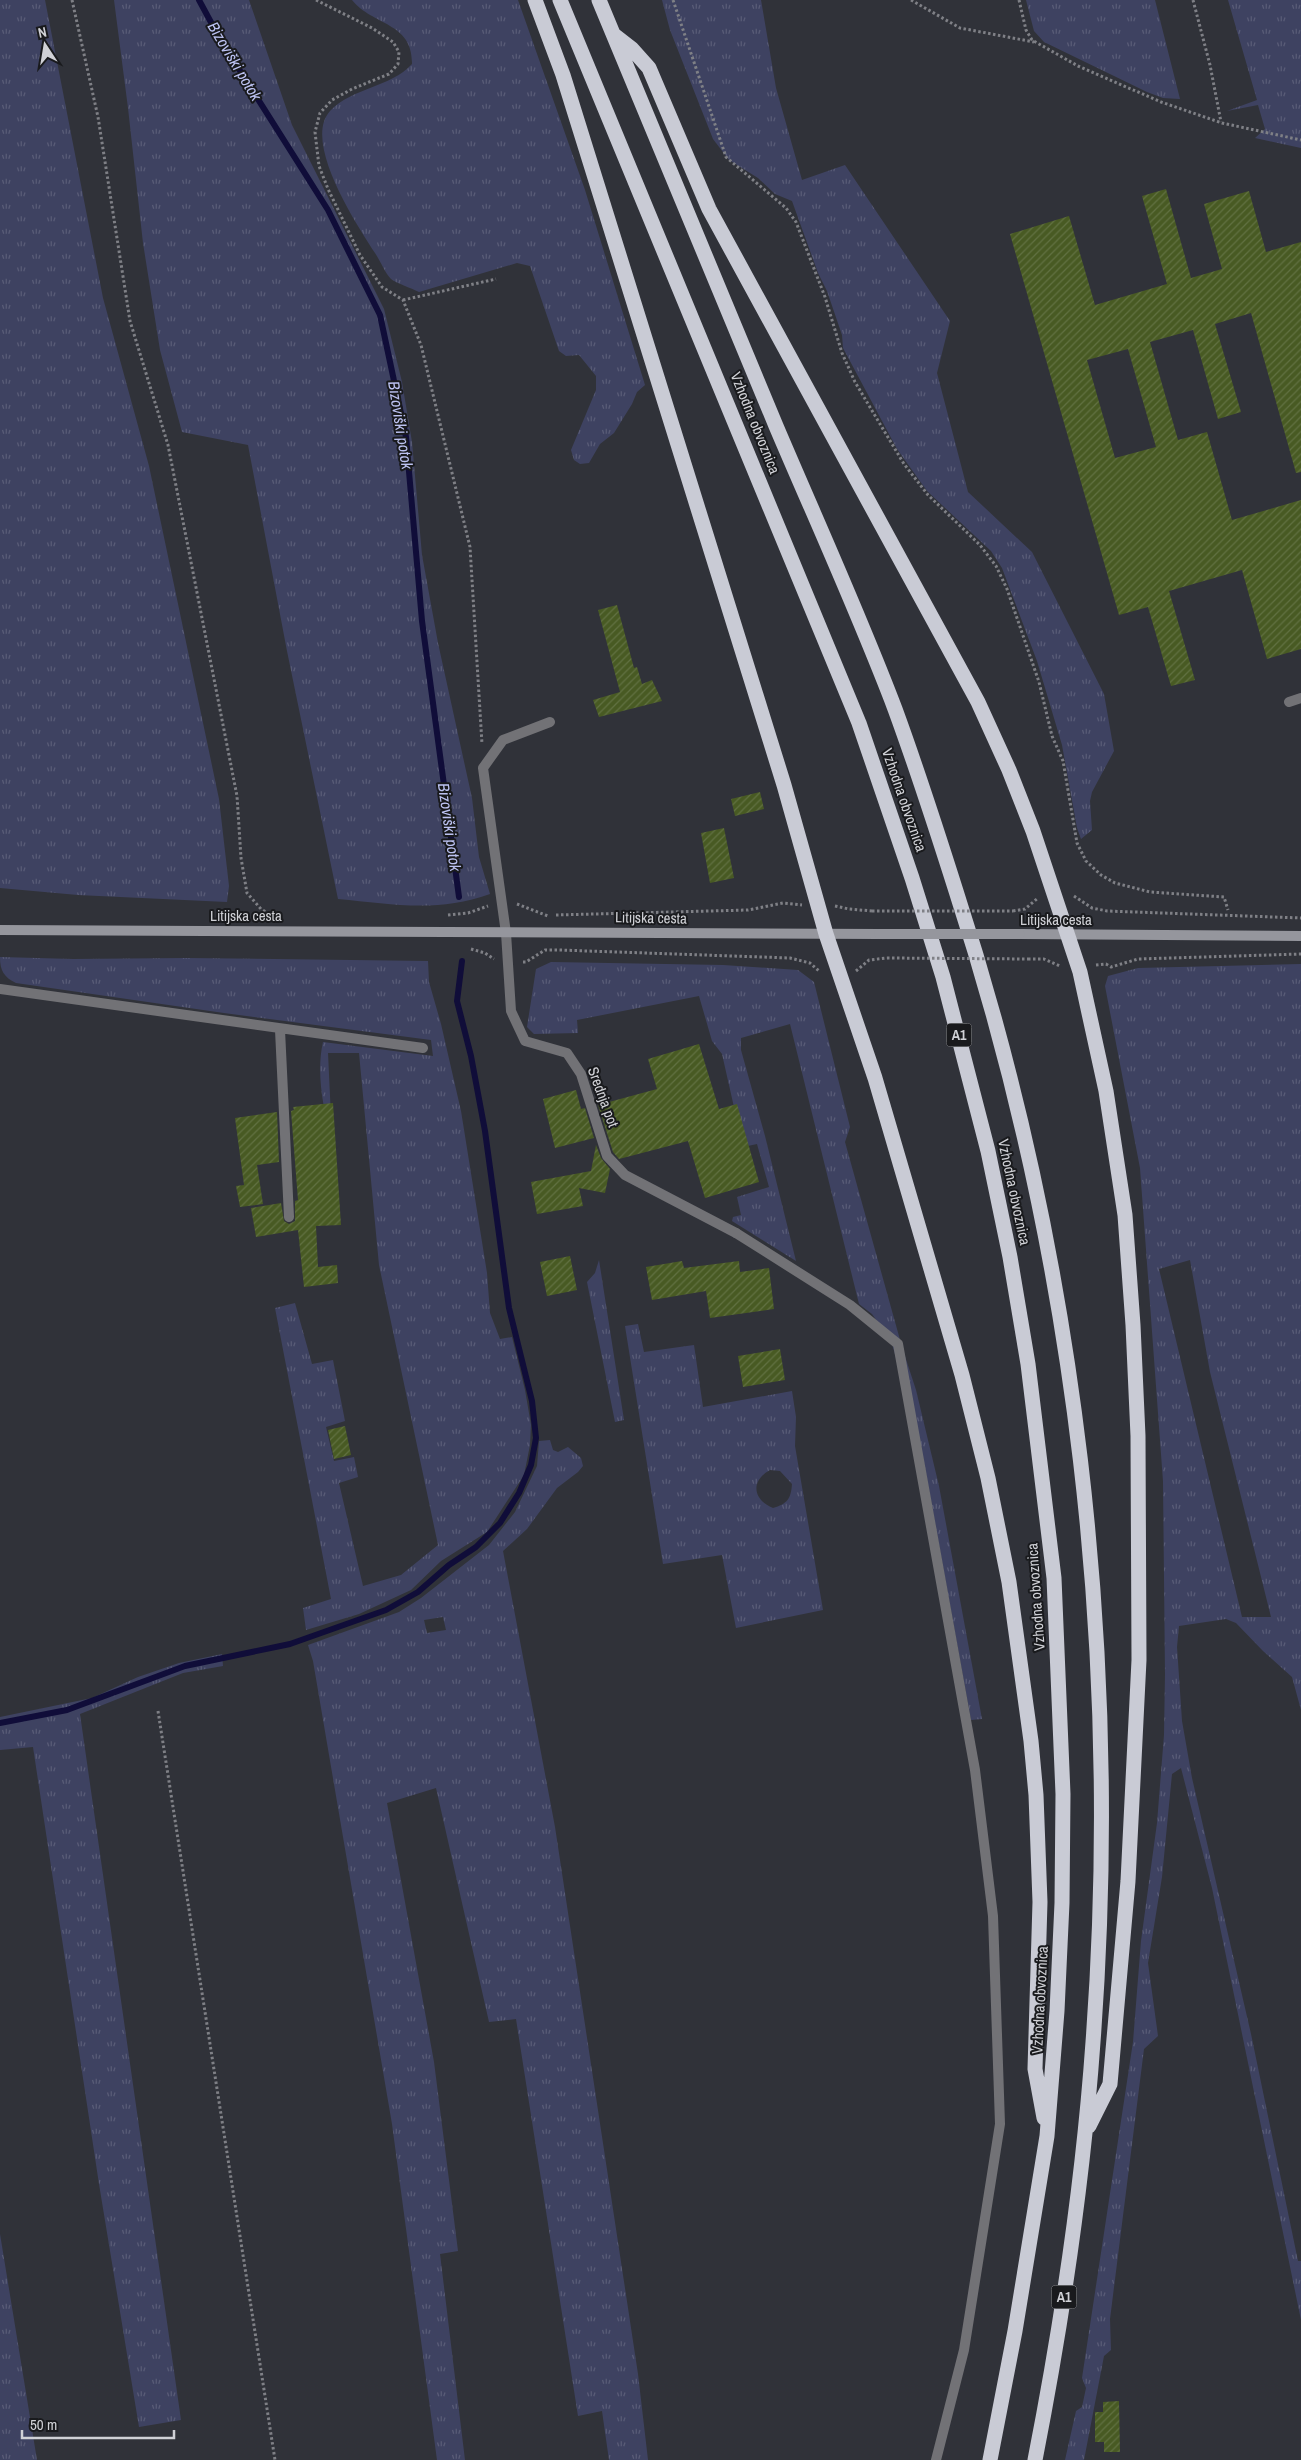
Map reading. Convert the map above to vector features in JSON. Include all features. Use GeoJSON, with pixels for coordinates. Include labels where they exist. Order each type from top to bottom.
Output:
{"type":"FeatureCollection","features":[{"type":"Feature","properties":{"kind":"highway"},"geometry":{"type":"LineString","coordinates":[[536,0],[563,75],[646,340],[784,785],[826,934],[875,1078],[962,1375],[988,1478],[1009,1582],[1031,1741],[1036,1795],[1040,1902],[1035,2069],[1047,2136]]}},
{"type":"Feature","properties":{"kind":"highway","name":"Vzhodna obvoznica"},"geometry":{"type":"LineString","coordinates":[[560,0],[859,723],[912,878],[943,977],[988,1151],[1010,1257],[1028,1364],[1054,1578],[1062,1754],[1062,1903],[1057,2011],[1047,2136],[1015,2331],[990,2460]]}},
{"type":"Feature","properties":{"kind":"highway","name":"Vzhodna obvoznica"},"geometry":{"type":"LineString","coordinates":[[599,0],[894,708],[958,896],[989,1000],[1020,1123],[1044,1232],[1067,1368],[1079,1456],[1096,1653],[1101,1772],[1101,1882],[1097,1991],[1085,2134],[1071,2252],[1056,2349],[1035,2460]]}},
{"type":"Feature","properties":{"kind":"highway"},"geometry":{"type":"LineString","coordinates":[[613,34],[632,48],[649,68],[709,209],[978,702],[1009,770],[1033,831],[1068,934],[1087,1004],[1118,1156],[1125,1215],[1133,1325],[1138,1436],[1139,1660],[1128,1881],[1110,2084],[1085,2134]]}},
{"type":"Feature","properties":{"kind":"main road","name":"Litijska cesta"},"geometry":{"type":"LineString","coordinates":[[0,930],[1301,936]]}},
{"type":"Feature","properties":{"kind":"street"},"geometry":{"type":"LineString","coordinates":[[1289,702],[1301,698]]}},
{"type":"Feature","properties":{"kind":"street"},"geometry":{"type":"LineString","coordinates":[[483,768],[504,740],[550,722]]}},
{"type":"Feature","properties":{"kind":"street","name":"Srednja pot"},"geometry":{"type":"LineString","coordinates":[[483,768],[503,905],[509,961],[511,1011],[525,1041],[567,1053],[581,1074],[607,1156],[625,1174],[736,1233],[850,1305],[898,1344],[975,1770],[993,1916],[1000,2124],[964,2350],[936,2460]]}},
{"type":"Feature","properties":{"kind":"street"},"geometry":{"type":"LineString","coordinates":[[0,989],[280,1030],[423,1048]]}},
{"type":"Feature","properties":{"kind":"street"},"geometry":{"type":"LineString","coordinates":[[280,1030],[289,1217]]}},
{"type":"Feature","properties":{"kind":"path"},"geometry":{"type":"LineString","coordinates":[[72,0],[98,117],[130,321],[168,445],[237,796],[241,858],[246,893],[261,909],[272,915],[290,932]]}},
{"type":"Feature","properties":{"kind":"path"},"geometry":{"type":"LineString","coordinates":[[316,0],[372,28],[393,42],[399,52],[398,64],[388,74],[352,89],[332,100],[320,113],[314,132],[320,166],[328,188],[360,254],[382,287],[404,300],[422,345],[470,547],[483,768]]}},
{"type":"Feature","properties":{"kind":"path"},"geometry":{"type":"LineString","coordinates":[[673,0],[726,157],[786,208],[796,222],[836,329],[842,353],[864,397],[904,464],[928,495],[980,545],[996,566],[1007,589],[1039,682],[1052,736],[1062,761],[1077,843],[1086,861],[1101,875],[1115,883],[1150,892],[1224,897],[1228,910]]}},
{"type":"Feature","properties":{"kind":"path"},"geometry":{"type":"LineString","coordinates":[[912,0],[960,28],[1036,42]]}},
{"type":"Feature","properties":{"kind":"path"},"geometry":{"type":"LineString","coordinates":[[1019,0],[1026,30],[1043,48],[1116,84],[1161,102],[1222,123],[1301,140]]}},
{"type":"Feature","properties":{"kind":"path"},"geometry":{"type":"LineString","coordinates":[[1193,0],[1210,65],[1222,123]]}},
{"type":"Feature","properties":{"kind":"path"},"geometry":{"type":"LineString","coordinates":[[404,300],[496,279]]}},
{"type":"Feature","properties":{"kind":"path","name":"Litijska cesta"},"geometry":{"type":"LineString","coordinates":[[1068,895],[1074,896],[1092,908],[1107,910],[1301,918]]}},
{"type":"Feature","properties":{"kind":"path","name":"Litijska cesta"},"geometry":{"type":"LineString","coordinates":[[830,905],[842,908],[872,910],[1013,911],[1025,909],[1039,897]]}},
{"type":"Feature","properties":{"kind":"path","name":"Litijska cesta"},"geometry":{"type":"LineString","coordinates":[[447,915],[468,913],[484,906],[520,904],[545,916],[748,910],[780,904],[787,905]]}},
{"type":"Feature","properties":{"kind":"path","name":"Litijska cesta"},"geometry":{"type":"LineString","coordinates":[[262,915],[282,915]]}},
{"type":"Feature","properties":{"kind":"path"},"geometry":{"type":"LineString","coordinates":[[462,949],[479,951],[495,960],[526,962],[545,950],[790,958],[810,963],[823,974]]}},
{"type":"Feature","properties":{"kind":"path"},"geometry":{"type":"LineString","coordinates":[[1106,964],[1111,967],[1127,961],[1146,959],[1301,954]]}},
{"type":"Feature","properties":{"kind":"path"},"geometry":{"type":"LineString","coordinates":[[855,972],[869,960],[887,958],[1044,959],[1064,967]]}},
{"type":"Feature","properties":{"kind":"path"},"geometry":{"type":"LineString","coordinates":[[158,1711],[275,2460]]}},
{"type":"Feature","properties":{"kind":"green space"},"geometry":{"type":"Polygon","coordinates":[[[0,0],[45,0],[103,298],[149,466],[219,799],[229,886],[227,902],[78,895],[0,888],[0,0]]]}},
{"type":"Feature","properties":{"kind":"green space"},"geometry":{"type":"Polygon","coordinates":[[[114,0],[249,0],[292,125],[384,309],[402,382],[412,442],[422,555],[438,643],[472,798],[479,857],[490,894],[452,904],[415,906],[338,899],[287,651],[248,445],[182,432],[160,350],[143,243],[114,0]]]}},
{"type":"Feature","properties":{"kind":"green space"},"geometry":{"type":"Polygon","coordinates":[[[352,0],[518,0],[585,190],[645,385],[637,392],[632,404],[614,433],[600,444],[589,463],[580,464],[574,460],[571,450],[596,390],[596,376],[579,355],[566,356],[559,351],[530,266],[517,263],[419,292],[391,279],[345,204],[327,162],[323,142],[323,125],[330,111],[339,103],[393,78],[412,64],[411,50],[399,32],[370,15],[352,0]]]}},
{"type":"Feature","properties":{"kind":"green space"},"geometry":{"type":"Polygon","coordinates":[[[662,0],[761,0],[776,88],[802,180],[845,165],[950,321],[937,373],[968,492],[1032,552],[1104,694],[1114,751],[1092,792],[1090,801],[1092,830],[1081,839],[1077,828],[1062,745],[1037,661],[1002,568],[991,551],[927,491],[897,449],[843,348],[842,335],[827,291],[818,273],[792,201],[775,194],[758,178],[729,160],[713,139],[670,30],[662,0]]]}},
{"type":"Feature","properties":{"kind":"green space"},"geometry":{"type":"Polygon","coordinates":[[[1026,0],[1155,0],[1180,99],[1163,98],[1147,92],[1044,42],[1034,31],[1026,0]]]}},
{"type":"Feature","properties":{"kind":"green space"},"geometry":{"type":"Polygon","coordinates":[[[1228,0],[1301,0],[1301,148],[1255,138],[1265,129],[1258,105],[1227,111],[1257,100],[1228,0]]]}},
{"type":"Feature","properties":{"kind":"green space"},"geometry":{"type":"Polygon","coordinates":[[[0,957],[428,961],[429,982],[441,1024],[461,1111],[487,1273],[490,1313],[500,1339],[512,1337],[525,1390],[531,1425],[530,1445],[524,1475],[487,1532],[441,1561],[411,1590],[359,1614],[306,1630],[303,1608],[331,1599],[275,1308],[295,1303],[312,1364],[333,1360],[345,1421],[326,1427],[334,1461],[354,1457],[358,1477],[339,1483],[363,1586],[401,1575],[438,1545],[379,1265],[359,1053],[328,1053],[332,1139],[323,1103],[320,1066],[323,1042],[433,1056],[431,1040],[16,983],[4,973],[0,957]]]}},
{"type":"Feature","properties":{"kind":"green space"},"geometry":{"type":"Polygon","coordinates":[[[551,962],[723,965],[798,970],[814,982],[850,1127],[845,1142],[902,1347],[916,1390],[939,1486],[982,1719],[971,1720],[923,1457],[904,1384],[891,1341],[872,1314],[859,1304],[790,1024],[741,1038],[741,1050],[765,1136],[796,1261],[732,1221],[733,1217],[741,1215],[737,1197],[769,1187],[757,1144],[743,1147],[722,1054],[712,1041],[699,996],[577,1020],[578,1033],[534,1034],[527,1027],[536,969],[551,962]]]}},
{"type":"Feature","properties":{"kind":"green space"},"geometry":{"type":"Polygon","coordinates":[[[1301,964],[1301,1710],[1292,1677],[1236,1623],[1226,1619],[1179,1626],[1177,1647],[1182,1721],[1192,1778],[1251,2034],[1298,2261],[1301,2261],[1301,2320],[1212,1888],[1181,1768],[1172,1774],[1162,1877],[1148,1963],[1158,2036],[1144,2049],[1110,2319],[1111,2350],[1104,2356],[1084,2460],[1065,2460],[1076,2411],[1082,2407],[1086,2388],[1082,2378],[1133,2042],[1141,1941],[1157,1823],[1164,1735],[1163,1481],[1140,1168],[1105,986],[1108,976],[1138,968],[1301,964]],[[1190,1260],[1159,1269],[1242,1617],[1271,1617],[1210,1372],[1190,1260]]]}},
{"type":"Feature","properties":{"kind":"green space"},"geometry":{"type":"Polygon","coordinates":[[[599,1260],[624,1420],[615,1422],[587,1282],[595,1273],[599,1260]]]}},
{"type":"Feature","properties":{"kind":"green space"},"geometry":{"type":"Polygon","coordinates":[[[638,1324],[644,1352],[694,1345],[703,1407],[792,1391],[796,1417],[795,1446],[823,1610],[736,1628],[722,1555],[663,1564],[625,1326],[638,1324]],[[770,1470],[764,1474],[759,1479],[756,1490],[761,1500],[773,1508],[785,1503],[789,1497],[792,1484],[780,1471],[770,1470]]]}},
{"type":"Feature","properties":{"kind":"green space"},"geometry":{"type":"Polygon","coordinates":[[[550,1440],[553,1450],[558,1452],[568,1447],[581,1458],[583,1466],[557,1488],[527,1529],[503,1551],[555,1827],[638,2374],[648,2460],[609,2460],[602,2411],[578,2416],[516,2019],[489,2022],[436,1788],[387,1803],[434,2062],[458,2251],[440,2254],[465,2460],[437,2460],[392,2124],[313,1661],[308,1645],[399,1612],[421,1598],[489,1545],[515,1512],[537,1466],[539,1441],[550,1440]],[[443,1617],[424,1620],[427,1633],[446,1630],[443,1617]]]}},
{"type":"Feature","properties":{"kind":"green space"},"geometry":{"type":"Polygon","coordinates":[[[222,1654],[223,1666],[183,1673],[80,1714],[181,2420],[139,2427],[99,2184],[33,1747],[0,1750],[0,1717],[92,1698],[138,1677],[179,1663],[222,1654]]]}},
{"type":"Feature","properties":{"kind":"green space"},"geometry":{"type":"Polygon","coordinates":[[[0,2234],[37,2460],[0,2460],[0,2234]]]}},
{"type":"Feature","properties":{"kind":"building"},"geometry":{"type":"Polygon","coordinates":[[[1166,189],[1191,278],[1222,269],[1204,204],[1249,191],[1266,252],[1301,242],[1301,472],[1296,473],[1251,313],[1215,324],[1241,412],[1218,419],[1193,330],[1150,342],[1178,440],[1207,432],[1232,520],[1301,500],[1301,649],[1267,659],[1242,570],[1169,591],[1195,680],[1171,686],[1148,607],[1119,615],[1010,234],[1069,216],[1095,305],[1167,284],[1142,196],[1166,189]],[[1128,349],[1087,360],[1115,458],[1156,447],[1128,349]]]}},
{"type":"Feature","properties":{"kind":"building"},"geometry":{"type":"Polygon","coordinates":[[[617,605],[634,668],[637,667],[642,684],[652,680],[662,701],[599,717],[593,700],[620,692],[598,610],[617,605]]]}},
{"type":"Feature","properties":{"kind":"building"},"geometry":{"type":"Polygon","coordinates":[[[760,792],[764,809],[735,816],[731,799],[760,792]]]}},
{"type":"Feature","properties":{"kind":"building"},"geometry":{"type":"Polygon","coordinates":[[[724,828],[734,878],[710,883],[701,833],[724,828]]]}},
{"type":"Feature","properties":{"kind":"building"},"geometry":{"type":"Polygon","coordinates":[[[699,1044],[719,1109],[737,1104],[759,1182],[705,1198],[688,1141],[619,1159],[613,1152],[598,1105],[657,1089],[648,1059],[699,1044]]]}},
{"type":"Feature","properties":{"kind":"building"},"geometry":{"type":"Polygon","coordinates":[[[576,1090],[581,1109],[585,1108],[594,1138],[555,1148],[543,1099],[576,1090]]]}},
{"type":"Feature","properties":{"kind":"building"},"geometry":{"type":"Polygon","coordinates":[[[333,1103],[341,1225],[316,1226],[318,1267],[337,1265],[338,1283],[304,1287],[298,1230],[256,1237],[251,1208],[281,1203],[284,1221],[289,1224],[295,1221],[295,1201],[298,1200],[291,1111],[294,1110],[293,1107],[333,1103]]]}},
{"type":"Feature","properties":{"kind":"building"},"geometry":{"type":"Polygon","coordinates":[[[277,1112],[279,1162],[257,1165],[263,1204],[240,1207],[236,1186],[244,1185],[235,1118],[277,1112]]]}},
{"type":"Feature","properties":{"kind":"building"},"geometry":{"type":"Polygon","coordinates":[[[596,1145],[601,1158],[610,1169],[605,1193],[579,1188],[583,1206],[537,1214],[531,1182],[591,1171],[596,1145]]]}},
{"type":"Feature","properties":{"kind":"building"},"geometry":{"type":"Polygon","coordinates":[[[570,1256],[577,1290],[547,1296],[540,1262],[570,1256]]]}},
{"type":"Feature","properties":{"kind":"building"},"geometry":{"type":"Polygon","coordinates":[[[682,1261],[684,1268],[739,1261],[740,1272],[769,1268],[774,1309],[710,1318],[706,1291],[652,1300],[646,1267],[682,1261]]]}},
{"type":"Feature","properties":{"kind":"building"},"geometry":{"type":"Polygon","coordinates":[[[780,1349],[785,1380],[743,1387],[738,1356],[780,1349]]]}},
{"type":"Feature","properties":{"kind":"building"},"geometry":{"type":"Polygon","coordinates":[[[345,1426],[351,1455],[334,1459],[328,1430],[345,1426]]]}},
{"type":"Feature","properties":{"kind":"building"},"geometry":{"type":"Polygon","coordinates":[[[1119,2401],[1120,2452],[1104,2452],[1104,2442],[1095,2442],[1095,2412],[1103,2412],[1103,2402],[1119,2401]]]}},
{"type":"Feature","properties":{"kind":"waterway","name":"Bizoviški potok"},"geometry":{"type":"LineString","coordinates":[[199,0],[220,39],[328,210],[380,315],[406,437],[422,621],[459,897]]}},
{"type":"Feature","properties":{"kind":"waterway"},"geometry":{"type":"LineString","coordinates":[[0,1723],[67,1710],[185,1666],[290,1644],[386,1610],[418,1592],[449,1565],[476,1547],[500,1523],[519,1493],[531,1465],[536,1438],[532,1401],[509,1308],[485,1131],[471,1056],[457,1001],[462,961]]}}]}
